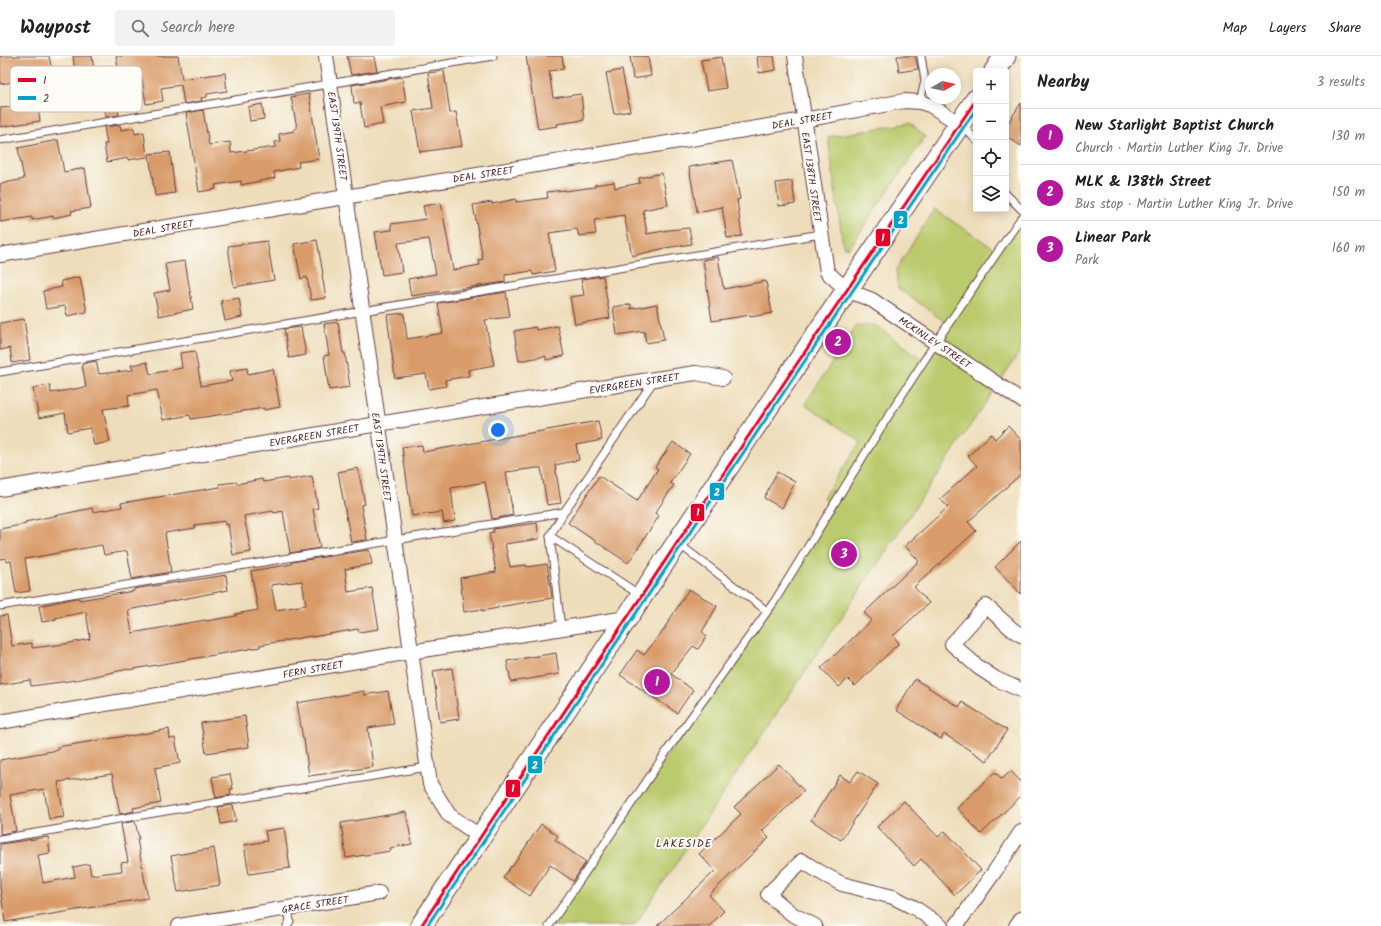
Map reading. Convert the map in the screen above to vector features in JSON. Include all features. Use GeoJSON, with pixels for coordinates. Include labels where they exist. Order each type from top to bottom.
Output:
{"type":"FeatureCollection","features":[{"type":"Feature","properties":{"kind":"main road"},"geometry":{"type":"LineString","coordinates":[[997,68],[1005,56]]}},
{"type":"Feature","properties":{"kind":"main road"},"geometry":{"type":"LineString","coordinates":[[421,926],[641,596],[973,104]]}},
{"type":"Feature","properties":{"kind":"street","name":"EAST 139TH STREET"},"geometry":{"type":"LineString","coordinates":[[326,56],[430,784],[449,815],[481,836]]}},
{"type":"Feature","properties":{"kind":"street","name":"EAST 138TH STREET"},"geometry":{"type":"LineString","coordinates":[[795,56],[827,272],[847,290]]}},
{"type":"Feature","properties":{"kind":"street","name":"DEAL STREET"},"geometry":{"type":"LineString","coordinates":[[0,255],[804,120],[904,101],[920,102],[930,105],[960,124]]}},
{"type":"Feature","properties":{"kind":"street","name":"MCKINLEY STREET"},"geometry":{"type":"LineString","coordinates":[[847,290],[872,300],[1021,400]]}},
{"type":"Feature","properties":{"kind":"street","name":"EVERGREEN STREET"},"geometry":{"type":"LineString","coordinates":[[0,489],[378,424],[655,379],[696,373],[723,378]]}},
{"type":"Feature","properties":{"kind":"street"},"geometry":{"type":"LineString","coordinates":[[1021,635],[1013,630],[986,606],[952,644],[978,667],[996,679],[1021,690]]}},
{"type":"Feature","properties":{"kind":"street","name":"FERN STREET"},"geometry":{"type":"LineString","coordinates":[[0,722],[410,652],[627,618]]}},
{"type":"Feature","properties":{"kind":"street"},"geometry":{"type":"LineString","coordinates":[[956,926],[1021,832]]}},
{"type":"Feature","properties":{"kind":"street"},"geometry":{"type":"LineString","coordinates":[[815,926],[792,914],[768,894],[802,861],[842,884],[893,896],[915,908],[941,926]]}},
{"type":"Feature","properties":{"kind":"street","name":"GRACE STREET"},"geometry":{"type":"LineString","coordinates":[[179,926],[379,893]]}},
{"type":"Feature","properties":{"kind":"street"},"geometry":{"type":"LineString","coordinates":[[1016,926],[1021,918]]}},
{"type":"Feature","properties":{"kind":"lane"},"geometry":{"type":"LineString","coordinates":[[0,140],[493,56]]}},
{"type":"Feature","properties":{"kind":"lane"},"geometry":{"type":"LineString","coordinates":[[920,102],[925,81],[921,56]]}},
{"type":"Feature","properties":{"kind":"lane"},"geometry":{"type":"LineString","coordinates":[[960,124],[973,137]]}},
{"type":"Feature","properties":{"kind":"lane"},"geometry":{"type":"LineString","coordinates":[[1009,197],[1021,209]]}},
{"type":"Feature","properties":{"kind":"lane"},"geometry":{"type":"LineString","coordinates":[[549,926],[669,748],[767,611],[936,342],[1021,218]]}},
{"type":"Feature","properties":{"kind":"lane"},"geometry":{"type":"LineString","coordinates":[[0,372],[821,234]]}},
{"type":"Feature","properties":{"kind":"lane"},"geometry":{"type":"LineString","coordinates":[[561,628],[550,536],[564,512],[655,379]]}},
{"type":"Feature","properties":{"kind":"lane"},"geometry":{"type":"LineString","coordinates":[[0,606],[564,512]]}},
{"type":"Feature","properties":{"kind":"lane"},"geometry":{"type":"LineString","coordinates":[[550,536],[641,596]]}},
{"type":"Feature","properties":{"kind":"lane"},"geometry":{"type":"LineString","coordinates":[[677,543],[767,611]]}},
{"type":"Feature","properties":{"kind":"lane"},"geometry":{"type":"LineString","coordinates":[[0,839],[427,768]]}},
{"type":"Feature","properties":{"kind":"lane"},"geometry":{"type":"LineString","coordinates":[[287,926],[290,921],[288,908]]}},
{"type":"Feature","properties":{"kind":"green space"},"geometry":{"type":"Polygon","coordinates":[[[910,123],[925,137],[849,248],[843,246],[828,137],[910,123]]]}},
{"type":"Feature","properties":{"kind":"green space"},"geometry":{"type":"Polygon","coordinates":[[[934,209],[998,251],[1021,218],[1021,350],[634,926],[549,926],[774,602],[833,506],[823,498],[861,442],[805,404],[856,326],[875,325],[924,360],[948,324],[898,288],[896,270],[934,209]]]}},
{"type":"Feature","properties":{"kind":"building"},"geometry":{"type":"Polygon","coordinates":[[[0,56],[49,56],[51,66],[10,66],[10,83],[0,84],[0,56]]]}},
{"type":"Feature","properties":{"kind":"building"},"geometry":{"type":"Polygon","coordinates":[[[73,56],[92,56],[93,66],[74,66],[73,56]]]}},
{"type":"Feature","properties":{"kind":"building"},"geometry":{"type":"Polygon","coordinates":[[[116,56],[178,56],[182,79],[225,73],[227,91],[207,94],[207,97],[201,98],[202,101],[184,104],[181,85],[161,88],[163,101],[146,104],[142,79],[142,66],[118,66],[116,56]]]}},
{"type":"Feature","properties":{"kind":"building"},"geometry":{"type":"Polygon","coordinates":[[[347,56],[374,56],[377,71],[351,75],[347,56]]]}},
{"type":"Feature","properties":{"kind":"building"},"geometry":{"type":"Polygon","coordinates":[[[526,56],[562,56],[564,69],[549,71],[553,98],[581,94],[584,120],[557,124],[558,126],[538,129],[526,56]]]}},
{"type":"Feature","properties":{"kind":"building"},"geometry":{"type":"Polygon","coordinates":[[[630,56],[648,56],[651,76],[633,79],[630,56]]]}},
{"type":"Feature","properties":{"kind":"building"},"geometry":{"type":"Polygon","coordinates":[[[757,56],[774,56],[776,70],[759,73],[757,56]]]}},
{"type":"Feature","properties":{"kind":"building"},"geometry":{"type":"Polygon","coordinates":[[[897,56],[915,56],[918,69],[899,72],[897,56]]]}},
{"type":"Feature","properties":{"kind":"building"},"geometry":{"type":"Polygon","coordinates":[[[721,57],[726,88],[707,91],[701,60],[721,57]]]}},
{"type":"Feature","properties":{"kind":"building"},"geometry":{"type":"Polygon","coordinates":[[[622,70],[630,111],[614,114],[606,73],[622,70]]]}},
{"type":"Feature","properties":{"kind":"building"},"geometry":{"type":"Polygon","coordinates":[[[444,71],[450,113],[456,112],[462,146],[420,152],[413,111],[433,108],[428,73],[444,71]]]}},
{"type":"Feature","properties":{"kind":"building"},"geometry":{"type":"Polygon","coordinates":[[[402,77],[406,102],[380,107],[383,124],[364,128],[360,103],[354,103],[352,85],[402,77]]]}},
{"type":"Feature","properties":{"kind":"building"},"geometry":{"type":"Polygon","coordinates":[[[309,94],[319,159],[298,162],[299,167],[274,172],[275,178],[241,185],[241,181],[215,185],[216,189],[199,192],[186,113],[203,110],[209,145],[230,142],[231,153],[276,147],[275,142],[280,141],[279,134],[294,131],[294,129],[297,128],[291,97],[309,94]]]}},
{"type":"Feature","properties":{"kind":"building"},"geometry":{"type":"Polygon","coordinates":[[[1021,103],[1021,146],[1009,138],[1009,121],[1021,103]]]}},
{"type":"Feature","properties":{"kind":"building"},"geometry":{"type":"Polygon","coordinates":[[[262,104],[264,119],[250,121],[248,107],[262,104]]]}},
{"type":"Feature","properties":{"kind":"building"},"geometry":{"type":"Polygon","coordinates":[[[10,107],[10,112],[39,112],[40,121],[0,127],[0,108],[10,107]]]}},
{"type":"Feature","properties":{"kind":"building"},"geometry":{"type":"Polygon","coordinates":[[[105,112],[118,112],[119,115],[106,117],[105,112]]]}},
{"type":"Feature","properties":{"kind":"building"},"geometry":{"type":"Polygon","coordinates":[[[120,125],[121,130],[134,128],[135,134],[144,132],[147,157],[128,160],[128,158],[107,162],[104,144],[107,144],[104,127],[120,125]]]}},
{"type":"Feature","properties":{"kind":"building"},"geometry":{"type":"Polygon","coordinates":[[[58,140],[64,172],[85,168],[91,208],[71,211],[72,214],[53,218],[53,216],[32,220],[32,217],[0,222],[0,184],[24,179],[18,148],[58,140]]]}},
{"type":"Feature","properties":{"kind":"building"},"geometry":{"type":"Polygon","coordinates":[[[170,152],[175,193],[155,196],[149,154],[170,152]]]}},
{"type":"Feature","properties":{"kind":"building"},"geometry":{"type":"Polygon","coordinates":[[[732,160],[740,199],[737,200],[742,236],[727,238],[722,207],[697,212],[689,167],[732,160]]]}},
{"type":"Feature","properties":{"kind":"building"},"geometry":{"type":"Polygon","coordinates":[[[662,173],[668,205],[643,210],[647,234],[689,228],[692,244],[665,248],[632,256],[624,215],[594,220],[596,234],[579,236],[577,229],[549,233],[555,271],[533,275],[532,271],[505,275],[505,282],[411,296],[408,279],[436,274],[429,239],[398,243],[402,272],[382,275],[375,232],[392,230],[391,224],[426,219],[423,206],[441,203],[453,270],[480,265],[479,260],[483,259],[473,205],[492,202],[492,204],[516,199],[516,202],[548,198],[547,192],[595,187],[594,185],[614,182],[615,188],[640,183],[639,178],[662,173]]]}},
{"type":"Feature","properties":{"kind":"building"},"geometry":{"type":"Polygon","coordinates":[[[792,181],[795,204],[779,206],[776,183],[792,181]]]}},
{"type":"Feature","properties":{"kind":"building"},"geometry":{"type":"Polygon","coordinates":[[[317,240],[326,298],[311,300],[307,277],[301,279],[294,244],[317,240]]]}},
{"type":"Feature","properties":{"kind":"building"},"geometry":{"type":"Polygon","coordinates":[[[267,241],[274,280],[234,287],[228,246],[267,241]]]}},
{"type":"Feature","properties":{"kind":"building"},"geometry":{"type":"Polygon","coordinates":[[[718,257],[724,289],[766,281],[772,313],[712,321],[703,260],[718,257]]]}},
{"type":"Feature","properties":{"kind":"building"},"geometry":{"type":"Polygon","coordinates":[[[185,261],[193,309],[159,316],[154,293],[170,290],[165,264],[185,261]]]}},
{"type":"Feature","properties":{"kind":"building"},"geometry":{"type":"Polygon","coordinates":[[[603,276],[610,318],[575,324],[570,297],[584,295],[581,279],[603,276]]]}},
{"type":"Feature","properties":{"kind":"building"},"geometry":{"type":"Polygon","coordinates":[[[80,277],[87,312],[67,316],[65,306],[46,309],[43,291],[62,287],[61,281],[80,277]]]}},
{"type":"Feature","properties":{"kind":"building"},"geometry":{"type":"Polygon","coordinates":[[[506,292],[510,317],[485,320],[494,365],[468,370],[469,376],[445,380],[446,386],[429,389],[426,374],[395,378],[387,315],[404,313],[407,339],[443,333],[438,303],[506,292]]]}},
{"type":"Feature","properties":{"kind":"building"},"geometry":{"type":"Polygon","coordinates":[[[239,298],[242,317],[225,321],[221,301],[239,298]]]}},
{"type":"Feature","properties":{"kind":"building"},"geometry":{"type":"Polygon","coordinates":[[[631,304],[631,309],[657,304],[664,340],[646,343],[644,331],[617,335],[613,307],[631,304]]]}},
{"type":"Feature","properties":{"kind":"building"},"geometry":{"type":"Polygon","coordinates":[[[24,319],[30,360],[12,363],[10,348],[0,350],[0,323],[24,319]]]}},
{"type":"Feature","properties":{"kind":"building"},"geometry":{"type":"Polygon","coordinates":[[[338,322],[343,353],[345,353],[350,387],[329,390],[324,356],[329,355],[324,324],[338,322]]]}},
{"type":"Feature","properties":{"kind":"building"},"geometry":{"type":"Polygon","coordinates":[[[558,326],[564,356],[546,360],[546,356],[519,361],[514,331],[536,327],[536,330],[558,326]]]}},
{"type":"Feature","properties":{"kind":"building"},"geometry":{"type":"Polygon","coordinates":[[[301,327],[306,355],[289,358],[284,329],[301,327]]]}},
{"type":"Feature","properties":{"kind":"building"},"geometry":{"type":"Polygon","coordinates":[[[195,351],[201,386],[232,381],[230,371],[247,368],[248,374],[273,369],[280,407],[191,419],[190,415],[163,420],[157,390],[128,395],[129,406],[103,409],[110,442],[94,445],[90,428],[68,432],[65,413],[39,418],[33,388],[50,385],[51,393],[86,387],[82,364],[96,361],[99,374],[133,370],[131,365],[147,362],[150,374],[182,368],[180,353],[195,351]]]}},
{"type":"Feature","properties":{"kind":"building"},"geometry":{"type":"Polygon","coordinates":[[[598,421],[602,440],[576,445],[579,460],[555,465],[561,503],[547,505],[541,468],[537,468],[506,472],[513,515],[492,519],[485,482],[451,488],[455,521],[444,523],[442,512],[412,516],[402,447],[422,445],[423,452],[598,421]]]}},
{"type":"Feature","properties":{"kind":"building"},"geometry":{"type":"Polygon","coordinates":[[[1008,426],[1021,440],[1021,474],[968,522],[976,531],[914,587],[929,603],[893,636],[899,643],[855,686],[848,679],[839,687],[821,668],[872,620],[864,613],[919,561],[905,546],[948,507],[940,499],[977,466],[968,456],[991,434],[995,439],[1008,426]]]}},
{"type":"Feature","properties":{"kind":"building"},"geometry":{"type":"Polygon","coordinates":[[[673,442],[690,454],[670,483],[674,485],[655,513],[659,516],[628,563],[568,523],[599,476],[637,501],[658,469],[655,467],[673,442]]]}},
{"type":"Feature","properties":{"kind":"building"},"geometry":{"type":"Polygon","coordinates":[[[358,468],[365,504],[361,505],[367,540],[351,542],[338,472],[358,468]]]}},
{"type":"Feature","properties":{"kind":"building"},"geometry":{"type":"Polygon","coordinates":[[[777,472],[795,482],[782,508],[764,498],[777,472]]]}},
{"type":"Feature","properties":{"kind":"building"},"geometry":{"type":"Polygon","coordinates":[[[312,476],[318,508],[313,509],[320,548],[290,553],[283,511],[274,513],[273,511],[244,516],[251,552],[233,555],[228,524],[225,525],[225,521],[195,525],[195,528],[165,533],[171,572],[132,579],[127,551],[104,555],[102,545],[25,559],[30,591],[16,593],[11,561],[6,562],[6,558],[0,559],[0,529],[26,524],[25,522],[92,508],[93,512],[122,507],[121,503],[220,487],[219,484],[237,482],[237,484],[262,479],[263,482],[288,478],[288,480],[312,476]]]}},
{"type":"Feature","properties":{"kind":"building"},"geometry":{"type":"Polygon","coordinates":[[[537,523],[539,539],[505,544],[510,567],[526,565],[527,567],[547,564],[552,598],[482,611],[482,609],[464,612],[460,578],[496,572],[489,533],[494,532],[493,529],[537,523]]]}},
{"type":"Feature","properties":{"kind":"building"},"geometry":{"type":"Polygon","coordinates":[[[1021,541],[1021,594],[995,567],[1021,541]]]}},
{"type":"Feature","properties":{"kind":"building"},"geometry":{"type":"Polygon","coordinates":[[[369,550],[372,564],[345,569],[348,592],[372,588],[379,629],[359,632],[358,629],[311,636],[260,645],[260,647],[128,669],[76,680],[31,686],[30,680],[0,685],[0,616],[7,615],[12,646],[32,643],[32,648],[65,644],[90,639],[86,612],[42,622],[39,606],[76,598],[79,598],[79,600],[134,591],[134,589],[226,575],[228,590],[128,610],[132,633],[236,616],[236,614],[258,610],[251,571],[292,564],[292,562],[369,550]],[[302,581],[271,585],[276,610],[306,605],[302,581]]]}},
{"type":"Feature","properties":{"kind":"building"},"geometry":{"type":"Polygon","coordinates":[[[689,589],[717,606],[702,632],[707,636],[698,649],[693,646],[671,674],[693,690],[677,713],[620,675],[637,650],[644,655],[666,627],[689,589]]]}},
{"type":"Feature","properties":{"kind":"building"},"geometry":{"type":"Polygon","coordinates":[[[556,653],[559,674],[511,682],[507,661],[556,653]]]}},
{"type":"Feature","properties":{"kind":"building"},"geometry":{"type":"Polygon","coordinates":[[[452,668],[459,719],[440,722],[433,671],[452,668]]]}},
{"type":"Feature","properties":{"kind":"building"},"geometry":{"type":"Polygon","coordinates":[[[915,679],[959,707],[962,702],[1007,730],[987,761],[944,734],[941,739],[896,710],[915,679]]]}},
{"type":"Feature","properties":{"kind":"building"},"geometry":{"type":"Polygon","coordinates":[[[364,691],[364,695],[388,691],[394,724],[368,728],[373,767],[309,776],[297,703],[364,691]]]}},
{"type":"Feature","properties":{"kind":"building"},"geometry":{"type":"Polygon","coordinates":[[[245,716],[249,747],[206,753],[201,723],[245,716]]]}},
{"type":"Feature","properties":{"kind":"building"},"geometry":{"type":"Polygon","coordinates":[[[169,729],[170,739],[175,738],[180,763],[155,768],[161,803],[133,808],[134,811],[120,814],[112,774],[58,782],[64,817],[49,819],[44,789],[10,795],[16,831],[0,834],[0,760],[58,750],[57,747],[169,729]]]}},
{"type":"Feature","properties":{"kind":"building"},"geometry":{"type":"Polygon","coordinates":[[[779,764],[804,791],[762,831],[769,838],[709,895],[724,911],[709,926],[657,926],[715,871],[699,854],[741,814],[734,807],[779,764]]]}},
{"type":"Feature","properties":{"kind":"building"},"geometry":{"type":"Polygon","coordinates":[[[858,771],[878,784],[841,840],[811,820],[840,775],[850,782],[858,771]]]}},
{"type":"Feature","properties":{"kind":"building"},"geometry":{"type":"Polygon","coordinates":[[[1011,771],[1021,782],[1021,796],[981,834],[957,808],[995,772],[1002,779],[1011,771]]]}},
{"type":"Feature","properties":{"kind":"building"},"geometry":{"type":"Polygon","coordinates":[[[230,774],[233,789],[230,789],[231,795],[216,798],[212,777],[230,774]]]}},
{"type":"Feature","properties":{"kind":"building"},"geometry":{"type":"Polygon","coordinates":[[[904,801],[938,837],[945,831],[981,870],[955,895],[921,859],[914,866],[877,827],[904,801]]]}},
{"type":"Feature","properties":{"kind":"building"},"geometry":{"type":"Polygon","coordinates":[[[233,805],[236,821],[221,824],[218,807],[233,805]]]}},
{"type":"Feature","properties":{"kind":"building"},"geometry":{"type":"Polygon","coordinates":[[[406,812],[412,844],[390,848],[391,851],[346,858],[341,823],[406,812]]]}},
{"type":"Feature","properties":{"kind":"building"},"geometry":{"type":"Polygon","coordinates":[[[135,821],[148,898],[5,922],[0,887],[0,844],[48,837],[50,853],[38,855],[43,883],[75,877],[73,867],[89,864],[91,875],[122,871],[121,863],[128,862],[121,824],[135,821]]]}},
{"type":"Feature","properties":{"kind":"building"},"geometry":{"type":"Polygon","coordinates":[[[541,824],[558,836],[555,840],[586,862],[573,881],[550,865],[530,896],[503,878],[541,824]]]}},
{"type":"Feature","properties":{"kind":"building"},"geometry":{"type":"Polygon","coordinates":[[[284,828],[290,868],[249,874],[244,845],[267,841],[265,831],[284,828]]]}},
{"type":"Feature","properties":{"kind":"building"},"geometry":{"type":"Polygon","coordinates":[[[214,848],[220,885],[178,892],[171,856],[214,848]]]}},
{"type":"Feature","properties":{"kind":"transit line","name":"1"},"geometry":{"type":"LineString","coordinates":[[421,926],[794,368],[973,104]]}},
{"type":"Feature","properties":{"kind":"transit line","name":"2"},"geometry":{"type":"LineString","coordinates":[[427,926],[798,371],[973,113]]}},
{"type":"Feature","properties":{"kind":"place","name":"MLK & 138th Street"},"geometry":{"type":"Point","coordinates":[838,342]}},
{"type":"Feature","properties":{"kind":"place","name":"Linear Park"},"geometry":{"type":"Point","coordinates":[844,554]}},
{"type":"Feature","properties":{"kind":"place","name":"New Starlight Baptist Church"},"geometry":{"type":"Point","coordinates":[657,682]}},
{"type":"Feature","properties":{"kind":"district","name":"LAKESIDE"},"geometry":{"type":"Point","coordinates":[684,843]}}]}
